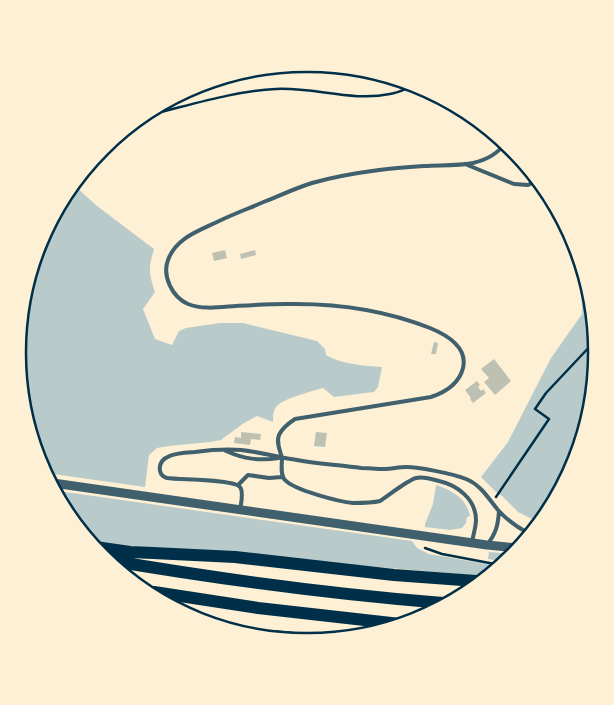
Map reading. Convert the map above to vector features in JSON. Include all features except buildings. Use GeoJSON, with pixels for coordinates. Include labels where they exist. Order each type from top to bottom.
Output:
{"type":"FeatureCollection","features":[{"type":"Feature","properties":{"kind":"highway"},"geometry":{"type":"LineString","coordinates":[[106,549],[153,554],[235,557],[394,575],[470,581]]}},
{"type":"Feature","properties":{"kind":"highway"},"geometry":{"type":"LineString","coordinates":[[120,562],[291,588],[434,602]]}},
{"type":"Feature","properties":{"kind":"highway"},"geometry":{"type":"LineString","coordinates":[[163,593],[268,609],[385,622]]}},
{"type":"Feature","properties":{"kind":"street"},"geometry":{"type":"LineString","coordinates":[[59,484],[510,547]]}},
{"type":"Feature","properties":{"kind":"lane"},"geometry":{"type":"LineString","coordinates":[[472,543],[476,522],[473,508],[464,494],[448,484],[436,480],[416,478],[380,501],[354,503],[303,490],[285,480],[282,476],[282,457],[278,443],[279,435],[283,428],[295,420],[431,397],[447,390],[458,380],[464,362],[460,350],[452,339],[435,330],[410,321],[366,310],[337,306],[277,304],[198,307],[187,304],[175,294],[167,277],[167,263],[174,248],[187,236],[302,186],[350,174],[480,161],[500,149]]}},
{"type":"Feature","properties":{"kind":"lane"},"geometry":{"type":"LineString","coordinates":[[464,164],[514,184],[531,184]]}},
{"type":"Feature","properties":{"kind":"lane"},"geometry":{"type":"LineString","coordinates":[[224,450],[239,457],[263,460],[282,457]]}},
{"type":"Feature","properties":{"kind":"lane"},"geometry":{"type":"LineString","coordinates":[[240,510],[242,491],[238,485],[227,482],[167,478],[160,472],[162,461],[169,456],[204,451],[239,450],[298,460],[380,469],[410,467],[457,476],[465,478],[478,486],[499,511],[524,531]]}},
{"type":"Feature","properties":{"kind":"lane"},"geometry":{"type":"LineString","coordinates":[[238,485],[246,476],[250,475],[265,477],[282,476]]}},
{"type":"Feature","properties":{"kind":"lane"},"geometry":{"type":"LineString","coordinates":[[487,545],[496,531],[499,511]]}},
{"type":"Feature","properties":{"kind":"path"},"geometry":{"type":"LineString","coordinates":[[162,112],[230,95],[269,89],[290,89],[351,96],[392,94],[403,89]]}},
{"type":"Feature","properties":{"kind":"path"},"geometry":{"type":"LineString","coordinates":[[492,503],[549,419],[535,409],[546,394],[588,349]]}},
{"type":"Feature","properties":{"kind":"path"},"geometry":{"type":"LineString","coordinates":[[417,535],[420,546],[438,554],[492,564]]}},
{"type":"Feature","properties":{"kind":"shaded area"},"geometry":{"type":"Polygon","coordinates":[[[79,190],[97,206],[154,249],[150,271],[155,292],[143,309],[155,339],[172,345],[179,331],[186,328],[220,323],[243,323],[317,341],[325,349],[326,355],[338,361],[382,367],[378,387],[374,392],[334,397],[323,388],[280,403],[274,411],[273,422],[257,416],[221,440],[157,448],[149,455],[145,487],[54,474],[36,425],[29,389],[26,352],[32,298],[41,262],[55,228],[79,190]]]}},
{"type":"Feature","properties":{"kind":"shaded area"},"geometry":{"type":"Polygon","coordinates":[[[582,296],[588,352],[585,389],[578,425],[559,477],[532,519],[518,512],[481,477],[508,442],[551,358],[582,314],[582,296]]]}},
{"type":"Feature","properties":{"kind":"shaded area"},"geometry":{"type":"Polygon","coordinates":[[[436,485],[453,492],[466,504],[470,516],[467,517],[466,523],[462,528],[450,530],[425,527],[433,504],[436,485]]]}},
{"type":"Feature","properties":{"kind":"shaded area"},"geometry":{"type":"Polygon","coordinates":[[[63,492],[412,541],[417,548],[429,554],[491,565],[477,576],[101,543],[84,523],[63,492]]]}},
{"type":"Feature","properties":{"kind":"shaded area"},"geometry":{"type":"Polygon","coordinates":[[[489,552],[504,553],[496,560],[488,559],[489,552]]]}}]}
